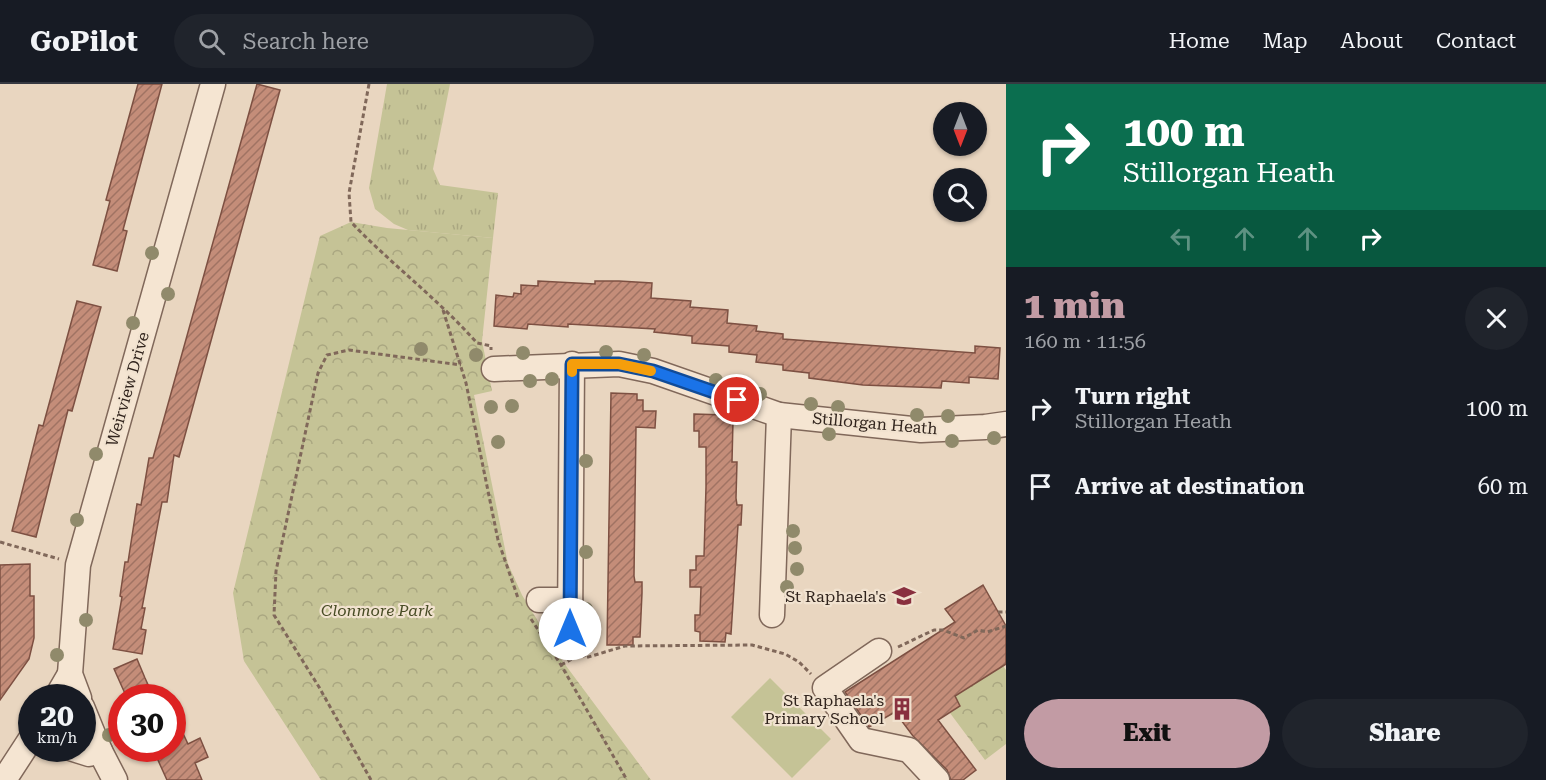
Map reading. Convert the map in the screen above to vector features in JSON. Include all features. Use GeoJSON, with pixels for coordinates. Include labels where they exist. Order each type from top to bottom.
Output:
{"type":"FeatureCollection","features":[{"type":"Feature","properties":{"kind":"street","name":"Weirview Drive"},"geometry":{"type":"LineString","coordinates":[[74,684],[70,674],[78,565],[213,84]]}},
{"type":"Feature","properties":{"kind":"street","name":"Stillorgan Heath"},"geometry":{"type":"LineString","coordinates":[[495,370],[572,364],[619,364],[653,371],[780,415],[921,430],[986,428],[1006,424]]}},
{"type":"Feature","properties":{"kind":"street"},"geometry":{"type":"LineString","coordinates":[[570,629],[572,364]]}},
{"type":"Feature","properties":{"kind":"street"},"geometry":{"type":"LineString","coordinates":[[772,615],[780,415]]}},
{"type":"Feature","properties":{"kind":"street"},"geometry":{"type":"LineString","coordinates":[[528,604],[570,600]]}},
{"type":"Feature","properties":{"kind":"street"},"geometry":{"type":"LineString","coordinates":[[879,651],[825,688],[861,740],[909,750],[937,780]]}},
{"type":"Feature","properties":{"kind":"street"},"geometry":{"type":"LineString","coordinates":[[64,684],[70,674]]}},
{"type":"Feature","properties":{"kind":"street"},"geometry":{"type":"LineString","coordinates":[[96,741],[115,780]]}},
{"type":"Feature","properties":{"kind":"street"},"geometry":{"type":"LineString","coordinates":[[96,752],[100,751]]}},
{"type":"Feature","properties":{"kind":"street"},"geometry":{"type":"LineString","coordinates":[[4,780],[18,759]]}},
{"type":"Feature","properties":{"kind":"path"},"geometry":{"type":"LineString","coordinates":[[369,84],[349,193],[351,222],[374,246],[403,269],[477,343],[491,346],[495,370]]}},
{"type":"Feature","properties":{"kind":"path"},"geometry":{"type":"LineString","coordinates":[[443,310],[461,365],[477,427],[498,540],[512,586],[528,604],[627,780]]}},
{"type":"Feature","properties":{"kind":"path"},"geometry":{"type":"LineString","coordinates":[[371,780],[325,697],[274,615],[276,571],[318,373],[327,355],[349,350],[461,365]]}},
{"type":"Feature","properties":{"kind":"path"},"geometry":{"type":"LineString","coordinates":[[0,542],[78,565]]}},
{"type":"Feature","properties":{"kind":"path"},"geometry":{"type":"LineString","coordinates":[[998,612],[1006,612]]}},
{"type":"Feature","properties":{"kind":"path"},"geometry":{"type":"LineString","coordinates":[[879,651],[894,650],[934,630],[943,630],[964,638],[978,630],[987,632],[1006,626]]}},
{"type":"Feature","properties":{"kind":"path"},"geometry":{"type":"LineString","coordinates":[[583,653],[585,658],[626,646],[752,645],[771,648],[799,662],[825,688]]}},
{"type":"Feature","properties":{"kind":"green space"},"geometry":{"type":"Polygon","coordinates":[[[387,84],[450,84],[433,169],[440,185],[498,193],[493,238],[408,230],[394,224],[375,209],[369,188],[387,84]]]}},
{"type":"Feature","properties":{"kind":"green space","name":"Clonmore Park"},"geometry":{"type":"Polygon","coordinates":[[[351,222],[387,228],[493,238],[482,341],[492,391],[474,395],[508,564],[522,595],[561,659],[651,780],[321,780],[244,661],[233,593],[320,236],[351,222]]]}},
{"type":"Feature","properties":{"kind":"green space"},"geometry":{"type":"Polygon","coordinates":[[[1003,666],[1006,670],[1006,744],[985,760],[950,713],[960,706],[955,696],[1003,666]]]}},
{"type":"Feature","properties":{"kind":"green space"},"geometry":{"type":"Polygon","coordinates":[[[770,678],[831,739],[792,778],[731,717],[770,678]]]}},
{"type":"Feature","properties":{"kind":"building"},"geometry":{"type":"Polygon","coordinates":[[[138,84],[162,84],[123,230],[127,231],[117,271],[93,265],[110,201],[106,200],[138,84]]]}},
{"type":"Feature","properties":{"kind":"building"},"geometry":{"type":"Polygon","coordinates":[[[257,84],[280,90],[179,457],[174,455],[167,502],[162,502],[142,608],[145,608],[141,629],[146,630],[142,654],[113,649],[122,597],[120,596],[125,562],[128,562],[137,504],[141,505],[149,458],[153,458],[257,84]]]}},
{"type":"Feature","properties":{"kind":"building"},"geometry":{"type":"Polygon","coordinates":[[[538,281],[595,284],[595,281],[652,283],[651,298],[691,301],[690,307],[728,310],[727,323],[757,326],[756,331],[783,334],[783,339],[975,353],[975,346],[1000,348],[998,379],[969,377],[969,383],[942,381],[941,388],[863,385],[809,378],[809,373],[783,370],[783,365],[756,362],[757,355],[729,352],[729,346],[692,343],[692,336],[654,332],[655,329],[568,324],[568,327],[528,324],[527,329],[494,326],[496,295],[513,297],[514,293],[521,294],[521,285],[538,286],[538,281]]]}},
{"type":"Feature","properties":{"kind":"building"},"geometry":{"type":"Polygon","coordinates":[[[77,301],[101,307],[72,411],[68,410],[36,537],[12,531],[39,425],[43,426],[77,301]]]}},
{"type":"Feature","properties":{"kind":"building"},"geometry":{"type":"Polygon","coordinates":[[[611,393],[637,394],[637,400],[643,400],[643,411],[656,411],[655,428],[636,427],[634,576],[635,582],[642,582],[642,593],[640,637],[633,637],[633,645],[607,645],[611,393]]]}},
{"type":"Feature","properties":{"kind":"building"},"geometry":{"type":"Polygon","coordinates":[[[694,414],[726,415],[725,421],[733,421],[732,462],[737,462],[737,505],[742,505],[741,525],[738,525],[731,634],[726,633],[725,642],[700,641],[700,632],[695,631],[695,615],[700,615],[701,587],[690,587],[690,570],[696,570],[696,556],[704,556],[706,447],[699,447],[699,431],[694,431],[694,414]]]}},
{"type":"Feature","properties":{"kind":"building"},"geometry":{"type":"Polygon","coordinates":[[[30,564],[30,596],[34,596],[34,638],[29,659],[0,700],[0,565],[30,564]]]}},
{"type":"Feature","properties":{"kind":"building","name":"St Raphaela's Primary School"},"geometry":{"type":"Polygon","coordinates":[[[983,585],[1006,626],[1006,664],[955,696],[960,706],[938,720],[976,770],[963,780],[951,780],[947,770],[913,736],[895,712],[869,727],[845,692],[955,622],[945,609],[983,585]]]}},
{"type":"Feature","properties":{"kind":"building"},"geometry":{"type":"Polygon","coordinates":[[[137,659],[148,684],[121,684],[114,669],[137,659]]]}},
{"type":"Feature","properties":{"kind":"building"},"geometry":{"type":"Polygon","coordinates":[[[200,738],[208,757],[195,763],[202,780],[167,780],[159,762],[186,762],[186,740],[188,744],[200,738]]]}},
{"type":"Feature","properties":{"kind":"slow traffic"},"geometry":{"type":"LineString","coordinates":[[572,372],[572,364],[619,364],[651,371]]}},
{"type":"Feature","properties":{"kind":"place","name":"St Raphaela's"},"geometry":{"type":"Point","coordinates":[904,596]}},
{"type":"Feature","properties":{"kind":"place","name":"St Raphaela's Primary School"},"geometry":{"type":"Point","coordinates":[902,709]}},
{"type":"Feature","properties":{"kind":"route"},"geometry":{"type":"LineString","coordinates":[[570,629],[572,364],[619,364],[653,371],[737,400]]}}]}
